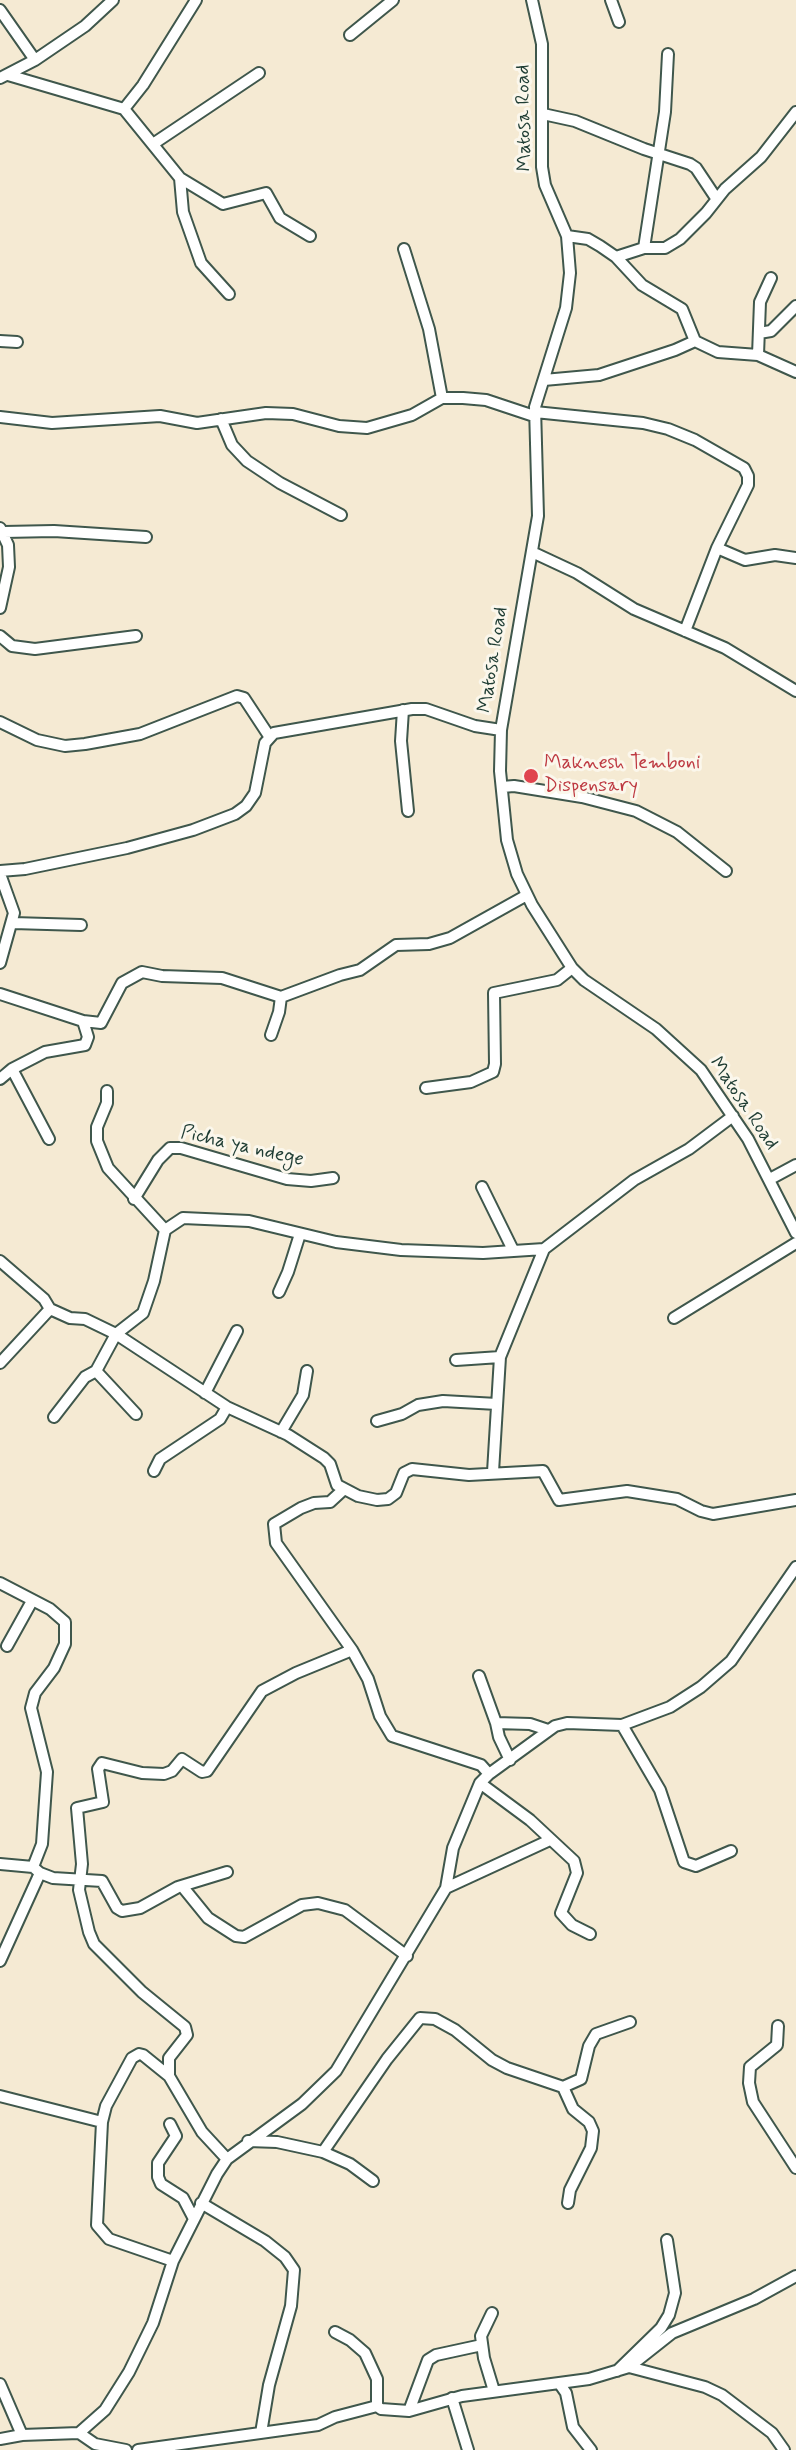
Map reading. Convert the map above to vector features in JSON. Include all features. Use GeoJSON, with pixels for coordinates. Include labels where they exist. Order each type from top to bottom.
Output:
{"type":"FeatureCollection","features":[{"type":"Feature","properties":{"kind":"street"},"geometry":{"type":"LineString","coordinates":[[4,76],[36,60],[85,26],[113,0]]}},
{"type":"Feature","properties":{"kind":"street"},"geometry":{"type":"LineString","coordinates":[[124,109],[143,85],[196,0]]}},
{"type":"Feature","properties":{"kind":"street"},"geometry":{"type":"LineString","coordinates":[[350,35],[393,0]]}},
{"type":"Feature","properties":{"kind":"street","name":"Matosa Road"},"geometry":{"type":"LineString","coordinates":[[532,0],[542,44],[541,155],[545,185],[567,236],[570,273],[566,308],[534,414],[539,490],[532,552],[501,730],[502,787],[511,856],[527,895],[572,968],[584,980],[656,1029],[689,1057],[733,1116],[770,1179],[796,1233]]}},
{"type":"Feature","properties":{"kind":"street"},"geometry":{"type":"LineString","coordinates":[[611,0],[619,22]]}},
{"type":"Feature","properties":{"kind":"street"},"geometry":{"type":"LineString","coordinates":[[0,10],[36,60]]}},
{"type":"Feature","properties":{"kind":"street"},"geometry":{"type":"LineString","coordinates":[[644,248],[669,76],[668,54]]}},
{"type":"Feature","properties":{"kind":"street"},"geometry":{"type":"LineString","coordinates":[[153,144],[259,73]]}},
{"type":"Feature","properties":{"kind":"street"},"geometry":{"type":"LineString","coordinates":[[4,76],[124,109],[180,178],[223,204],[266,193],[280,218],[310,236]]}},
{"type":"Feature","properties":{"kind":"street"},"geometry":{"type":"LineString","coordinates":[[616,257],[644,248],[670,246],[706,213],[716,198],[761,157],[796,112]]}},
{"type":"Feature","properties":{"kind":"street"},"geometry":{"type":"LineString","coordinates":[[543,114],[575,121],[696,168],[716,198]]}},
{"type":"Feature","properties":{"kind":"street"},"geometry":{"type":"LineString","coordinates":[[180,178],[183,212],[201,263],[229,294]]}},
{"type":"Feature","properties":{"kind":"street"},"geometry":{"type":"LineString","coordinates":[[567,236],[588,239],[616,257],[642,285],[682,309],[695,341],[718,352],[758,355],[796,372]]}},
{"type":"Feature","properties":{"kind":"street"},"geometry":{"type":"LineString","coordinates":[[404,249],[429,329],[442,398]]}},
{"type":"Feature","properties":{"kind":"street"},"geometry":{"type":"LineString","coordinates":[[758,355],[760,303],[771,278]]}},
{"type":"Feature","properties":{"kind":"street"},"geometry":{"type":"LineString","coordinates":[[759,333],[771,331],[796,306]]}},
{"type":"Feature","properties":{"kind":"street"},"geometry":{"type":"LineString","coordinates":[[0,340],[17,342]]}},
{"type":"Feature","properties":{"kind":"street"},"geometry":{"type":"LineString","coordinates":[[544,380],[599,375],[675,350],[695,341]]}},
{"type":"Feature","properties":{"kind":"street"},"geometry":{"type":"LineString","coordinates":[[0,417],[52,423],[160,416],[197,423],[239,415],[293,414],[339,426],[367,428],[404,418],[442,398],[486,400],[534,414],[643,423],[668,429],[695,440],[744,468],[748,476],[748,485],[717,548],[685,631]]}},
{"type":"Feature","properties":{"kind":"street"},"geometry":{"type":"LineString","coordinates":[[221,419],[232,445],[247,461],[280,483],[341,515]]}},
{"type":"Feature","properties":{"kind":"street"},"geometry":{"type":"LineString","coordinates":[[0,608],[9,567],[2,530],[146,537]]}},
{"type":"Feature","properties":{"kind":"street"},"geometry":{"type":"LineString","coordinates":[[717,548],[745,560],[775,555],[796,558]]}},
{"type":"Feature","properties":{"kind":"street"},"geometry":{"type":"LineString","coordinates":[[532,552],[577,573],[634,609],[725,648],[796,691]]}},
{"type":"Feature","properties":{"kind":"street"},"geometry":{"type":"LineString","coordinates":[[0,638],[12,646],[35,649],[136,636]]}},
{"type":"Feature","properties":{"kind":"street"},"geometry":{"type":"LineString","coordinates":[[0,722],[37,740],[65,746],[85,744],[140,734],[237,696],[244,698],[269,736]]}},
{"type":"Feature","properties":{"kind":"street"},"geometry":{"type":"LineString","coordinates":[[0,963],[14,913],[0,873],[127,848],[193,830],[235,814],[246,806],[255,793],[265,743],[269,736],[294,729],[355,721],[403,710],[426,709],[475,726],[501,730]]}},
{"type":"Feature","properties":{"kind":"street"},"geometry":{"type":"LineString","coordinates":[[403,710],[401,741],[408,811]]}},
{"type":"Feature","properties":{"kind":"street"},"geometry":{"type":"LineString","coordinates":[[502,787],[514,786],[582,797],[636,811],[677,832],[726,871]]}},
{"type":"Feature","properties":{"kind":"street"},"geometry":{"type":"LineString","coordinates":[[0,994],[83,1021],[103,1022],[122,983],[142,972],[162,976],[222,978],[281,997],[360,970],[396,945],[429,944],[450,938],[527,895]]}},
{"type":"Feature","properties":{"kind":"street"},"geometry":{"type":"LineString","coordinates":[[13,923],[81,925]]}},
{"type":"Feature","properties":{"kind":"street"},"geometry":{"type":"LineString","coordinates":[[426,1088],[471,1082],[493,1072],[495,1064],[494,993],[557,980],[572,968]]}},
{"type":"Feature","properties":{"kind":"street"},"geometry":{"type":"LineString","coordinates":[[271,1035],[279,1012],[281,997]]}},
{"type":"Feature","properties":{"kind":"street"},"geometry":{"type":"LineString","coordinates":[[0,1079],[12,1069],[45,1052],[85,1045],[88,1037],[83,1021]]}},
{"type":"Feature","properties":{"kind":"street"},"geometry":{"type":"LineString","coordinates":[[12,1069],[49,1139]]}},
{"type":"Feature","properties":{"kind":"street"},"geometry":{"type":"LineString","coordinates":[[107,1091],[107,1103],[97,1127],[97,1141],[108,1168],[134,1199],[165,1230]]}},
{"type":"Feature","properties":{"kind":"street"},"geometry":{"type":"LineString","coordinates":[[493,1472],[500,1357],[544,1249],[634,1180],[689,1149],[733,1116]]}},
{"type":"Feature","properties":{"kind":"street","name":"Picha ya ndege"},"geometry":{"type":"LineString","coordinates":[[134,1199],[158,1160],[170,1148],[181,1148],[287,1179],[333,1178]]}},
{"type":"Feature","properties":{"kind":"street"},"geometry":{"type":"LineString","coordinates":[[770,1179],[796,1165]]}},
{"type":"Feature","properties":{"kind":"street"},"geometry":{"type":"LineString","coordinates":[[482,1186],[513,1250]]}},
{"type":"Feature","properties":{"kind":"street"},"geometry":{"type":"LineString","coordinates":[[54,1417],[85,1377],[96,1371],[116,1334],[136,1320],[147,1304],[165,1230],[183,1218],[249,1221],[336,1242],[400,1250],[483,1253],[544,1249]]}},
{"type":"Feature","properties":{"kind":"street"},"geometry":{"type":"LineString","coordinates":[[279,1292],[300,1234]]}},
{"type":"Feature","properties":{"kind":"street"},"geometry":{"type":"LineString","coordinates":[[674,1318],[796,1243]]}},
{"type":"Feature","properties":{"kind":"street"},"geometry":{"type":"LineString","coordinates":[[0,1261],[47,1304],[70,1318],[85,1318],[116,1334],[227,1407],[281,1432],[328,1461],[337,1485],[358,1496],[384,1500],[396,1493],[409,1469],[469,1475],[493,1472],[543,1472],[550,1479],[559,1500],[627,1491],[677,1499],[701,1511],[713,1514],[796,1500]]}},
{"type":"Feature","properties":{"kind":"street"},"geometry":{"type":"LineString","coordinates":[[0,1362],[47,1304]]}},
{"type":"Feature","properties":{"kind":"street"},"geometry":{"type":"LineString","coordinates":[[205,1393],[237,1331]]}},
{"type":"Feature","properties":{"kind":"street"},"geometry":{"type":"LineString","coordinates":[[456,1360],[500,1357]]}},
{"type":"Feature","properties":{"kind":"street"},"geometry":{"type":"LineString","coordinates":[[96,1371],[136,1414]]}},
{"type":"Feature","properties":{"kind":"street"},"geometry":{"type":"LineString","coordinates":[[281,1432],[299,1406],[307,1371]]}},
{"type":"Feature","properties":{"kind":"street"},"geometry":{"type":"LineString","coordinates":[[377,1421],[402,1414],[418,1405],[497,1404]]}},
{"type":"Feature","properties":{"kind":"street"},"geometry":{"type":"LineString","coordinates":[[154,1471],[160,1460],[220,1419],[227,1407]]}},
{"type":"Feature","properties":{"kind":"street"},"geometry":{"type":"LineString","coordinates":[[343,1490],[330,1502],[314,1503],[291,1513],[274,1524],[276,1543],[352,1650],[368,1679],[380,1716],[392,1736],[475,1763],[489,1774]]}},
{"type":"Feature","properties":{"kind":"street"},"geometry":{"type":"LineString","coordinates":[[79,2433],[105,2410],[129,2372],[153,2323],[173,2261],[201,2203],[228,2159],[248,2141],[302,2104],[336,2071],[407,1956],[446,1888],[453,1848],[480,1783],[548,1730],[567,1723],[622,1725],[670,1707],[701,1687],[731,1661],[796,1567]]}},
{"type":"Feature","properties":{"kind":"street"},"geometry":{"type":"LineString","coordinates":[[0,1583],[50,1609],[65,1622],[65,1644],[54,1668],[35,1693],[31,1708],[47,1772],[42,1844],[36,1870],[0,1961]]}},
{"type":"Feature","properties":{"kind":"street"},"geometry":{"type":"LineString","coordinates":[[7,1646],[32,1601]]}},
{"type":"Feature","properties":{"kind":"street"},"geometry":{"type":"LineString","coordinates":[[169,2076],[169,2058],[187,2035],[185,2027],[142,1992],[94,1944],[81,1902],[82,1864],[76,1811],[78,1807],[103,1802],[98,1769],[106,1762],[142,1773],[164,1774],[172,1771],[182,1759],[202,1772],[207,1771],[262,1691],[296,1673],[352,1650]]}},
{"type":"Feature","properties":{"kind":"street"},"geometry":{"type":"LineString","coordinates":[[479,1676],[499,1737],[510,1760]]}},
{"type":"Feature","properties":{"kind":"street"},"geometry":{"type":"LineString","coordinates":[[496,1723],[530,1724],[548,1730]]}},
{"type":"Feature","properties":{"kind":"street"},"geometry":{"type":"LineString","coordinates":[[622,1725],[660,1790],[684,1862],[696,1866],[731,1851]]}},
{"type":"Feature","properties":{"kind":"street"},"geometry":{"type":"LineString","coordinates":[[480,1783],[530,1820],[569,1856],[577,1870],[561,1913],[572,1925],[590,1934]]}},
{"type":"Feature","properties":{"kind":"street"},"geometry":{"type":"LineString","coordinates":[[446,1888],[550,1840]]}},
{"type":"Feature","properties":{"kind":"street"},"geometry":{"type":"LineString","coordinates":[[0,1864],[36,1870],[53,1878],[102,1881],[117,1908],[122,1911],[140,1908],[182,1886],[227,1872]]}},
{"type":"Feature","properties":{"kind":"street"},"geometry":{"type":"LineString","coordinates":[[182,1886],[208,1917],[236,1936],[244,1937],[291,1910],[310,1902],[345,1910],[407,1956]]}},
{"type":"Feature","properties":{"kind":"street"},"geometry":{"type":"LineString","coordinates":[[323,2152],[387,2059],[424,2017],[435,2019],[455,2030],[492,2060],[507,2068],[563,2088],[573,2109],[589,2122],[593,2131],[591,2148],[570,2190],[568,2203]]}},
{"type":"Feature","properties":{"kind":"street"},"geometry":{"type":"LineString","coordinates":[[563,2088],[581,2079],[589,2046],[596,2034],[630,2022]]}},
{"type":"Feature","properties":{"kind":"street"},"geometry":{"type":"LineString","coordinates":[[778,2026],[777,2044],[750,2067],[749,2083],[753,2102],[796,2168]]}},
{"type":"Feature","properties":{"kind":"street"},"geometry":{"type":"LineString","coordinates":[[173,2261],[109,2240],[97,2225],[102,2122],[106,2106],[132,2058],[139,2054],[143,2055],[169,2076],[202,2132],[228,2159]]}},
{"type":"Feature","properties":{"kind":"street"},"geometry":{"type":"LineString","coordinates":[[0,2096],[102,2122]]}},
{"type":"Feature","properties":{"kind":"street"},"geometry":{"type":"LineString","coordinates":[[170,2124],[176,2136],[158,2163],[158,2177],[161,2184],[183,2198],[194,2219]]}},
{"type":"Feature","properties":{"kind":"street"},"geometry":{"type":"LineString","coordinates":[[248,2141],[277,2142],[323,2152],[350,2164],[372,2181]]}},
{"type":"Feature","properties":{"kind":"street"},"geometry":{"type":"LineString","coordinates":[[201,2203],[264,2241],[285,2257],[294,2270],[291,2306],[269,2385],[261,2433]]}},
{"type":"Feature","properties":{"kind":"street"},"geometry":{"type":"LineString","coordinates":[[617,2371],[661,2328],[669,2315],[675,2293],[667,2240]]}},
{"type":"Feature","properties":{"kind":"street"},"geometry":{"type":"LineString","coordinates":[[138,2450],[318,2425],[335,2417],[376,2406],[381,2409],[410,2410],[452,2398],[559,2383],[617,2371],[629,2367],[672,2333],[754,2299],[796,2276]]}},
{"type":"Feature","properties":{"kind":"street"},"geometry":{"type":"LineString","coordinates":[[492,2313],[483,2330],[482,2345],[495,2391]]}},
{"type":"Feature","properties":{"kind":"street"},"geometry":{"type":"LineString","coordinates":[[335,2332],[350,2340],[365,2353],[377,2379],[376,2406]]}},
{"type":"Feature","properties":{"kind":"street"},"geometry":{"type":"LineString","coordinates":[[410,2410],[428,2360],[436,2355],[482,2345]]}},
{"type":"Feature","properties":{"kind":"street"},"geometry":{"type":"LineString","coordinates":[[629,2367],[705,2387],[722,2395],[772,2433],[784,2450]]}},
{"type":"Feature","properties":{"kind":"street"},"geometry":{"type":"LineString","coordinates":[[559,2383],[566,2393],[573,2427],[591,2450]]}},
{"type":"Feature","properties":{"kind":"street"},"geometry":{"type":"LineString","coordinates":[[0,2384],[22,2435]]}},
{"type":"Feature","properties":{"kind":"street"},"geometry":{"type":"LineString","coordinates":[[452,2398],[468,2450]]}},
{"type":"Feature","properties":{"kind":"street"},"geometry":{"type":"LineString","coordinates":[[0,2439],[22,2435],[79,2433],[95,2444],[126,2450]]}},
{"type":"Feature","properties":{"kind":"place","name":"Maknesh Temboni Dispensary"},"geometry":{"type":"Point","coordinates":[531,776]}}]}
